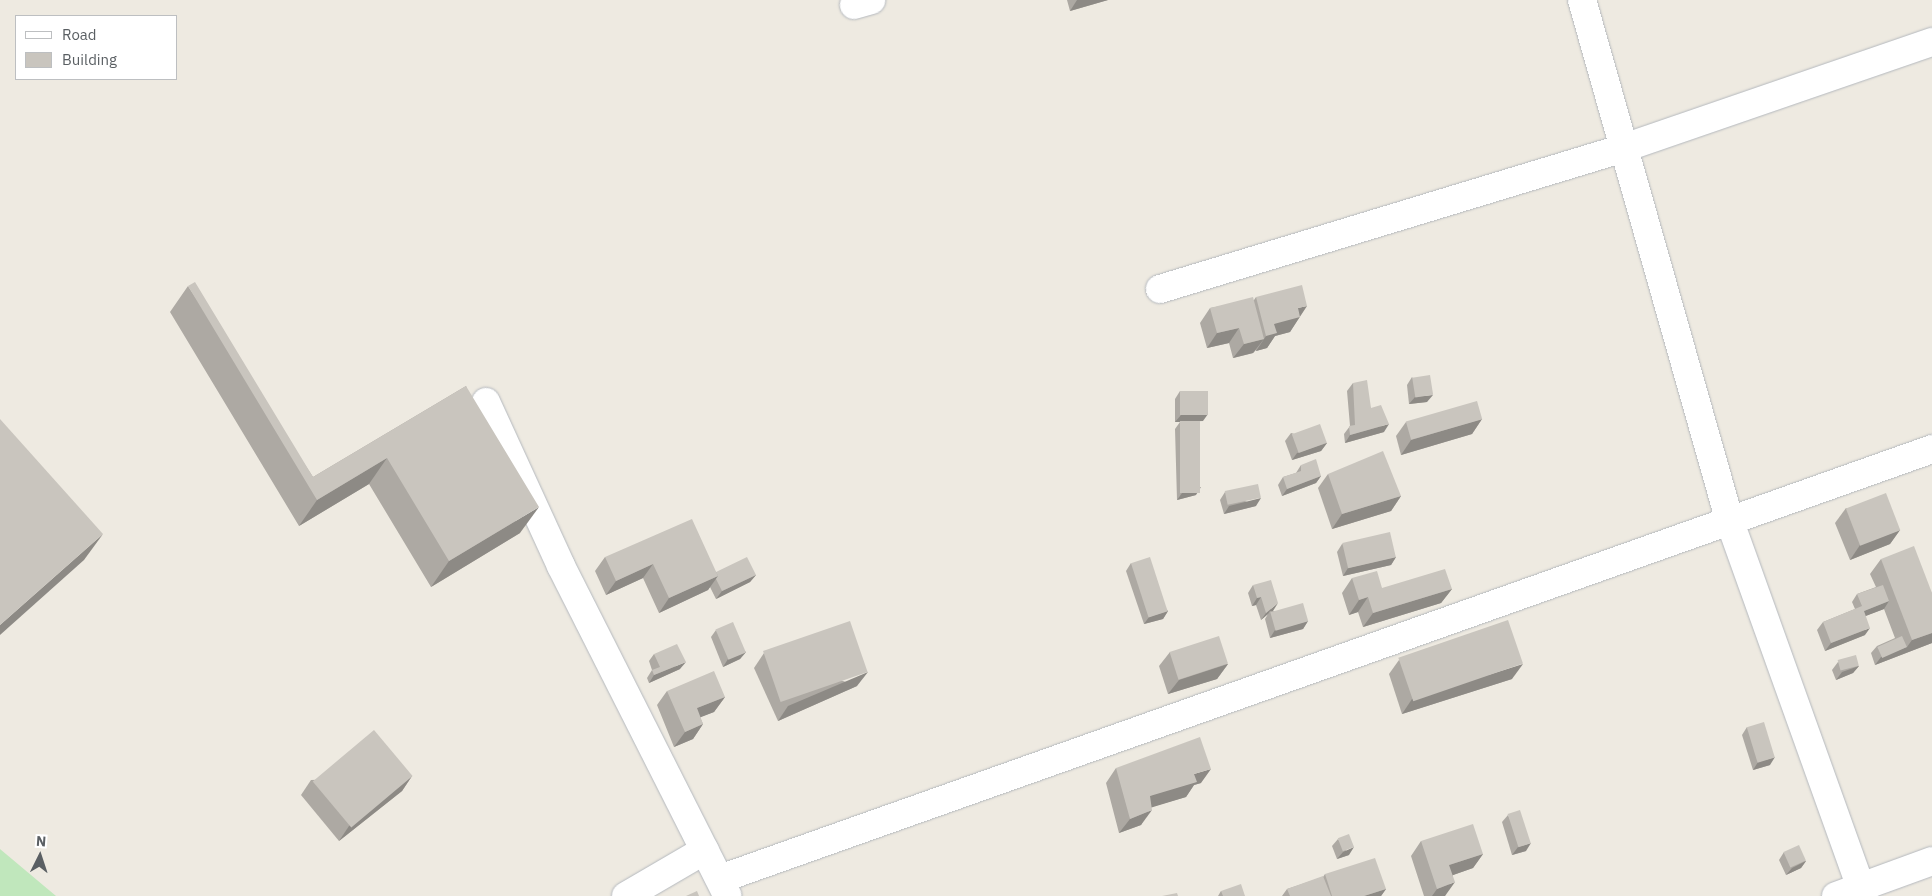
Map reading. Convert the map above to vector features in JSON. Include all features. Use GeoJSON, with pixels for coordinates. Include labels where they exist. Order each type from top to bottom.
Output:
{"type":"FeatureCollection","features":[{"type":"Feature","properties":{"kind":"street"},"geometry":{"type":"LineString","coordinates":[[1582,0],[1730,522],[1863,891]]}},
{"type":"Feature","properties":{"kind":"street"},"geometry":{"type":"LineString","coordinates":[[1160,288],[1624,148],[1932,42]]}},
{"type":"Feature","properties":{"kind":"street"},"geometry":{"type":"LineString","coordinates":[[486,402],[561,566],[724,887],[1932,449]]}},
{"type":"Feature","properties":{"kind":"street"},"geometry":{"type":"LineString","coordinates":[[626,896],[705,850]]}},
{"type":"Feature","properties":{"kind":"street"},"geometry":{"type":"LineString","coordinates":[[1836,896],[1863,891],[1932,861]]}},
{"type":"Feature","properties":{"kind":"green space"},"geometry":{"type":"Polygon","coordinates":[[[0,849],[56,896],[0,896],[0,849]]]}},
{"type":"Feature","properties":{"kind":"building"},"geometry":{"type":"Polygon","coordinates":[[[195,282],[313,477],[466,386],[539,507],[449,561],[387,458],[317,500],[188,286],[195,282]]]}},
{"type":"Feature","properties":{"kind":"building"},"geometry":{"type":"Polygon","coordinates":[[[1302,285],[1307,306],[1298,308],[1300,317],[1274,324],[1277,333],[1266,336],[1256,297],[1302,285]]]}},
{"type":"Feature","properties":{"kind":"building"},"geometry":{"type":"Polygon","coordinates":[[[1253,297],[1264,339],[1244,344],[1239,328],[1217,333],[1210,308],[1253,297]]]}},
{"type":"Feature","properties":{"kind":"building"},"geometry":{"type":"Polygon","coordinates":[[[1430,375],[1433,395],[1415,398],[1412,378],[1430,375]]]}},
{"type":"Feature","properties":{"kind":"building"},"geometry":{"type":"Polygon","coordinates":[[[1367,380],[1371,408],[1381,405],[1389,424],[1350,435],[1349,426],[1355,425],[1353,383],[1367,380]]]}},
{"type":"Feature","properties":{"kind":"building"},"geometry":{"type":"Polygon","coordinates":[[[1180,391],[1208,391],[1208,415],[1180,415],[1180,391]]]}},
{"type":"Feature","properties":{"kind":"building"},"geometry":{"type":"Polygon","coordinates":[[[1477,401],[1482,419],[1411,440],[1406,421],[1477,401]]]}},
{"type":"Feature","properties":{"kind":"building"},"geometry":{"type":"Polygon","coordinates":[[[0,419],[103,534],[0,625],[0,419]]]}},
{"type":"Feature","properties":{"kind":"building"},"geometry":{"type":"Polygon","coordinates":[[[1180,421],[1200,421],[1200,493],[1180,493],[1180,421]]]}},
{"type":"Feature","properties":{"kind":"building"},"geometry":{"type":"Polygon","coordinates":[[[1320,424],[1327,443],[1299,453],[1292,434],[1320,424]]]}},
{"type":"Feature","properties":{"kind":"building"},"geometry":{"type":"Polygon","coordinates":[[[1383,451],[1401,496],[1342,514],[1328,474],[1383,451]]]}},
{"type":"Feature","properties":{"kind":"building"},"geometry":{"type":"Polygon","coordinates":[[[1316,459],[1321,476],[1287,489],[1283,477],[1301,471],[1301,465],[1316,459]]]}},
{"type":"Feature","properties":{"kind":"building"},"geometry":{"type":"Polygon","coordinates":[[[1258,484],[1261,498],[1228,505],[1225,491],[1258,484]]]}},
{"type":"Feature","properties":{"kind":"building"},"geometry":{"type":"Polygon","coordinates":[[[1886,493],[1900,530],[1860,546],[1846,508],[1886,493]]]}},
{"type":"Feature","properties":{"kind":"building"},"geometry":{"type":"Polygon","coordinates":[[[692,519],[718,576],[669,598],[653,564],[616,581],[605,557],[692,519]]]}},
{"type":"Feature","properties":{"kind":"building"},"geometry":{"type":"Polygon","coordinates":[[[1390,532],[1396,557],[1348,568],[1342,543],[1390,532]]]}},
{"type":"Feature","properties":{"kind":"building"},"geometry":{"type":"Polygon","coordinates":[[[1914,546],[1932,593],[1932,633],[1912,640],[1881,559],[1914,546]]]}},
{"type":"Feature","properties":{"kind":"building"},"geometry":{"type":"Polygon","coordinates":[[[747,557],[756,575],[722,591],[716,579],[718,576],[716,572],[747,557]]]}},
{"type":"Feature","properties":{"kind":"building"},"geometry":{"type":"Polygon","coordinates":[[[1150,557],[1168,611],[1149,617],[1131,563],[1150,557]]]}},
{"type":"Feature","properties":{"kind":"building"},"geometry":{"type":"Polygon","coordinates":[[[1445,569],[1452,589],[1373,613],[1368,597],[1359,600],[1352,578],[1377,571],[1382,588],[1445,569]]]}},
{"type":"Feature","properties":{"kind":"building"},"geometry":{"type":"Polygon","coordinates":[[[1271,580],[1278,603],[1266,613],[1261,597],[1257,598],[1253,585],[1271,580]]]}},
{"type":"Feature","properties":{"kind":"building"},"geometry":{"type":"Polygon","coordinates":[[[1883,585],[1889,601],[1864,611],[1870,628],[1831,643],[1823,622],[1862,606],[1857,594],[1883,585]]]}},
{"type":"Feature","properties":{"kind":"building"},"geometry":{"type":"Polygon","coordinates":[[[1303,603],[1308,621],[1276,631],[1270,612],[1303,603]]]}},
{"type":"Feature","properties":{"kind":"building"},"geometry":{"type":"Polygon","coordinates":[[[1508,620],[1523,663],[1413,701],[1398,658],[1508,620]]]}},
{"type":"Feature","properties":{"kind":"building"},"geometry":{"type":"Polygon","coordinates":[[[850,621],[868,672],[781,702],[763,651],[850,621]]]}},
{"type":"Feature","properties":{"kind":"building"},"geometry":{"type":"Polygon","coordinates":[[[733,622],[746,652],[728,660],[716,629],[733,622]]]}},
{"type":"Feature","properties":{"kind":"building"},"geometry":{"type":"Polygon","coordinates":[[[1219,636],[1228,664],[1179,680],[1170,652],[1219,636]]]}},
{"type":"Feature","properties":{"kind":"building"},"geometry":{"type":"Polygon","coordinates":[[[1902,636],[1907,647],[1882,658],[1877,647],[1902,636]]]}},
{"type":"Feature","properties":{"kind":"building"},"geometry":{"type":"Polygon","coordinates":[[[677,644],[686,662],[654,675],[652,670],[660,667],[654,654],[677,644]]]}},
{"type":"Feature","properties":{"kind":"building"},"geometry":{"type":"Polygon","coordinates":[[[1856,655],[1859,666],[1840,671],[1838,660],[1856,655]]]}},
{"type":"Feature","properties":{"kind":"building"},"geometry":{"type":"Polygon","coordinates":[[[714,671],[725,697],[697,708],[703,724],[685,732],[667,691],[714,671]]]}},
{"type":"Feature","properties":{"kind":"building"},"geometry":{"type":"Polygon","coordinates":[[[1764,722],[1775,757],[1758,763],[1747,727],[1764,722]]]}},
{"type":"Feature","properties":{"kind":"building"},"geometry":{"type":"Polygon","coordinates":[[[374,730],[413,776],[351,827],[313,781],[374,730]]]}},
{"type":"Feature","properties":{"kind":"building"},"geometry":{"type":"Polygon","coordinates":[[[1200,737],[1211,769],[1194,774],[1197,782],[1150,796],[1152,810],[1130,819],[1116,768],[1200,737]]]}},
{"type":"Feature","properties":{"kind":"building"},"geometry":{"type":"Polygon","coordinates":[[[1520,810],[1531,843],[1518,847],[1508,814],[1520,810]]]}},
{"type":"Feature","properties":{"kind":"building"},"geometry":{"type":"Polygon","coordinates":[[[1473,824],[1483,854],[1449,865],[1455,882],[1437,889],[1421,841],[1473,824]]]}},
{"type":"Feature","properties":{"kind":"building"},"geometry":{"type":"Polygon","coordinates":[[[1349,834],[1354,847],[1343,851],[1338,838],[1349,834]]]}},
{"type":"Feature","properties":{"kind":"building"},"geometry":{"type":"Polygon","coordinates":[[[1799,845],[1806,861],[1790,867],[1783,852],[1799,845]]]}},
{"type":"Feature","properties":{"kind":"building"},"geometry":{"type":"Polygon","coordinates":[[[1375,858],[1386,889],[1364,896],[1332,896],[1325,874],[1375,858]]]}},
{"type":"Feature","properties":{"kind":"building"},"geometry":{"type":"Polygon","coordinates":[[[1323,876],[1331,896],[1290,896],[1287,889],[1323,876]]]}},
{"type":"Feature","properties":{"kind":"building"},"geometry":{"type":"Polygon","coordinates":[[[1241,884],[1245,896],[1223,896],[1221,891],[1241,884]]]}},
{"type":"Feature","properties":{"kind":"building"},"geometry":{"type":"Polygon","coordinates":[[[697,891],[699,896],[686,896],[697,891]]]}},
{"type":"Feature","properties":{"kind":"building"},"geometry":{"type":"Polygon","coordinates":[[[1177,893],[1178,896],[1162,896],[1177,893]]]}}]}
